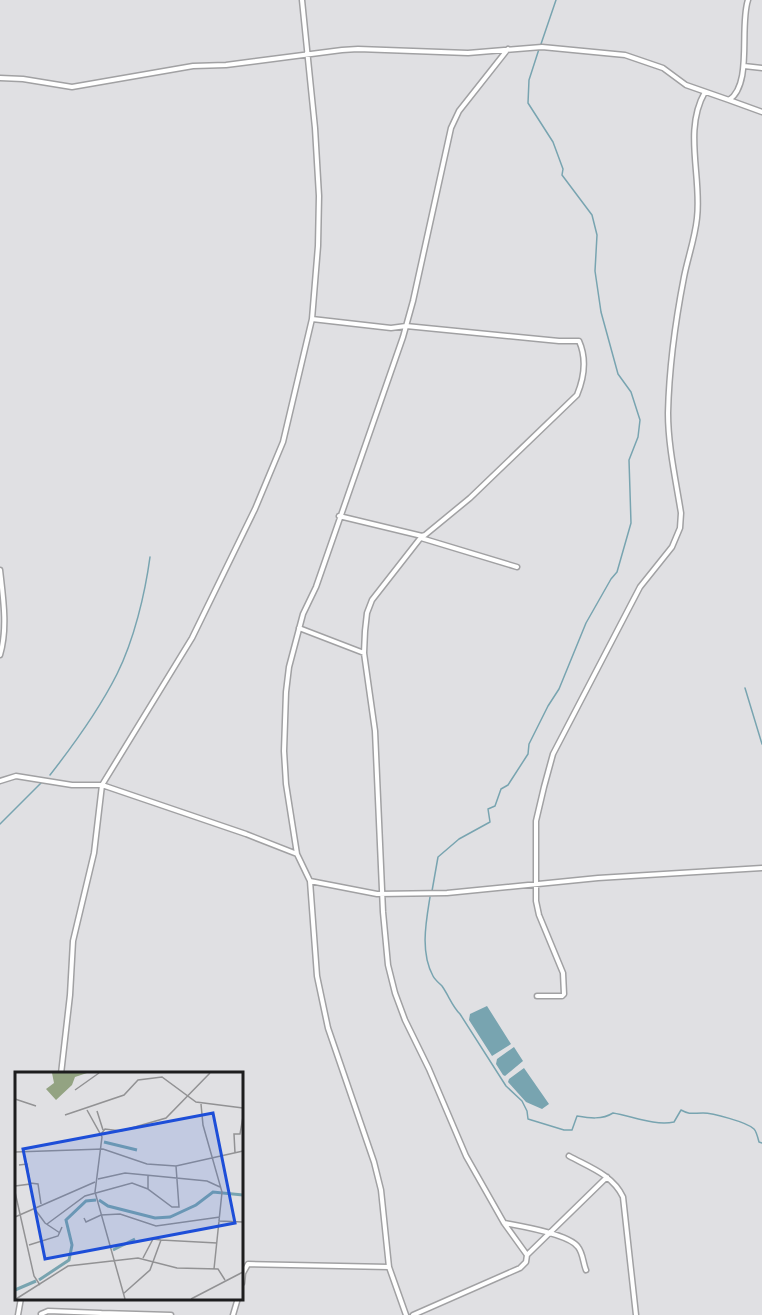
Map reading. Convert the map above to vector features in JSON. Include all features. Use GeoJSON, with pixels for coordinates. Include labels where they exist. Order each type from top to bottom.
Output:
{"type":"FeatureCollection","features":[{"type":"Feature","properties":{"kind":"street"},"geometry":{"type":"LineString","coordinates":[[61,1072],[70,995],[73,941],[94,853],[102,785],[192,638],[255,509],[283,442],[312,319],[318,246],[319,196],[315,128],[302,0]]}},
{"type":"Feature","properties":{"kind":"street"},"geometry":{"type":"LineString","coordinates":[[729,99],[739,90],[744,66],[744,18],[748,0]]}},
{"type":"Feature","properties":{"kind":"street"},"geometry":{"type":"LineString","coordinates":[[0,78],[23,79],[72,87],[193,66],[226,65],[358,49],[451,53],[542,47],[625,55],[663,68],[686,85],[705,93],[729,99],[762,112]]}},
{"type":"Feature","properties":{"kind":"street"},"geometry":{"type":"LineString","coordinates":[[406,1315],[389,1266],[381,1190],[374,1162],[328,1028],[317,976],[310,881],[297,854],[286,784],[284,751],[289,667],[303,614],[316,587],[406,326],[451,129],[459,111],[508,49]]}},
{"type":"Feature","properties":{"kind":"street"},"geometry":{"type":"LineString","coordinates":[[744,66],[762,68]]}},
{"type":"Feature","properties":{"kind":"street"},"geometry":{"type":"LineString","coordinates":[[537,996],[562,996],[564,994],[563,972],[538,912],[535,884],[536,821],[553,754],[640,587],[672,547],[680,528],[681,513],[668,414],[682,287],[697,220],[699,187],[694,122],[705,93]]}},
{"type":"Feature","properties":{"kind":"street"},"geometry":{"type":"LineString","coordinates":[[312,319],[391,328],[406,326],[579,341],[583,350],[584,370],[577,395],[470,498],[422,537],[372,600],[367,614],[364,652],[375,731],[388,965],[395,993],[466,1156],[504,1223],[528,1255]]}},
{"type":"Feature","properties":{"kind":"street"},"geometry":{"type":"LineString","coordinates":[[339,516],[422,537],[517,567]]}},
{"type":"Feature","properties":{"kind":"street"},"geometry":{"type":"LineString","coordinates":[[0,570],[4,640],[0,655]]}},
{"type":"Feature","properties":{"kind":"street"},"geometry":{"type":"LineString","coordinates":[[299,628],[364,652]]}},
{"type":"Feature","properties":{"kind":"street"},"geometry":{"type":"LineString","coordinates":[[0,781],[16,776],[72,785],[102,785],[246,834],[297,854]]}},
{"type":"Feature","properties":{"kind":"street"},"geometry":{"type":"LineString","coordinates":[[310,881],[383,894],[447,893],[598,878],[762,868]]}},
{"type":"Feature","properties":{"kind":"street"},"geometry":{"type":"LineString","coordinates":[[569,1156],[607,1177],[618,1186],[623,1197],[636,1315]]}},
{"type":"Feature","properties":{"kind":"street"},"geometry":{"type":"LineString","coordinates":[[413,1315],[520,1268],[524,1265],[528,1255],[607,1177]]}},
{"type":"Feature","properties":{"kind":"street"},"geometry":{"type":"LineString","coordinates":[[504,1223],[551,1233],[575,1244],[579,1247],[586,1270]]}},
{"type":"Feature","properties":{"kind":"street"},"geometry":{"type":"LineString","coordinates":[[243,1272],[248,1264],[389,1266]]}},
{"type":"Feature","properties":{"kind":"street"},"geometry":{"type":"LineString","coordinates":[[18,1315],[21,1300]]}},
{"type":"Feature","properties":{"kind":"street"},"geometry":{"type":"LineString","coordinates":[[233,1315],[238,1300]]}},
{"type":"Feature","properties":{"kind":"street"},"geometry":{"type":"LineString","coordinates":[[42,1314],[48,1311],[171,1315]]}},
{"type":"Feature","properties":{"kind":"water"},"geometry":{"type":"Polygon","coordinates":[[[487,1006],[511,1044],[492,1056],[469,1020],[470,1014],[487,1006]]]}},
{"type":"Feature","properties":{"kind":"water"},"geometry":{"type":"Polygon","coordinates":[[[514,1047],[523,1061],[505,1076],[496,1064],[497,1059],[514,1047]]]}},
{"type":"Feature","properties":{"kind":"water"},"geometry":{"type":"Polygon","coordinates":[[[524,1068],[549,1104],[542,1109],[526,1102],[508,1082],[524,1068]]]}},
{"type":"Feature","properties":{"kind":"waterway"},"geometry":{"type":"LineString","coordinates":[[541,44],[556,0]]}},
{"type":"Feature","properties":{"kind":"waterway"},"geometry":{"type":"LineString","coordinates":[[432,891],[438,857],[459,839],[490,822],[488,809],[495,806],[501,789],[508,785],[528,754],[529,744],[559,689],[586,623],[617,572],[631,523],[629,460],[638,437],[640,420],[631,392],[618,374],[601,312],[595,271],[597,235],[592,215],[562,175],[563,169],[553,142],[528,103],[529,80],[539,49]]}},
{"type":"Feature","properties":{"kind":"waterway"},"geometry":{"type":"LineString","coordinates":[[50,775],[94,713],[123,661],[138,617],[150,557]]}},
{"type":"Feature","properties":{"kind":"waterway"},"geometry":{"type":"LineString","coordinates":[[745,688],[762,744]]}},
{"type":"Feature","properties":{"kind":"waterway"},"geometry":{"type":"LineString","coordinates":[[0,824],[41,783]]}},
{"type":"Feature","properties":{"kind":"waterway"},"geometry":{"type":"LineString","coordinates":[[430,897],[425,947],[429,967],[506,1086],[522,1101],[528,1119],[564,1130],[572,1130],[577,1116],[600,1118],[613,1113],[666,1123],[674,1122],[681,1110],[729,1118],[750,1126],[754,1129],[759,1142],[762,1143]]}}]}
